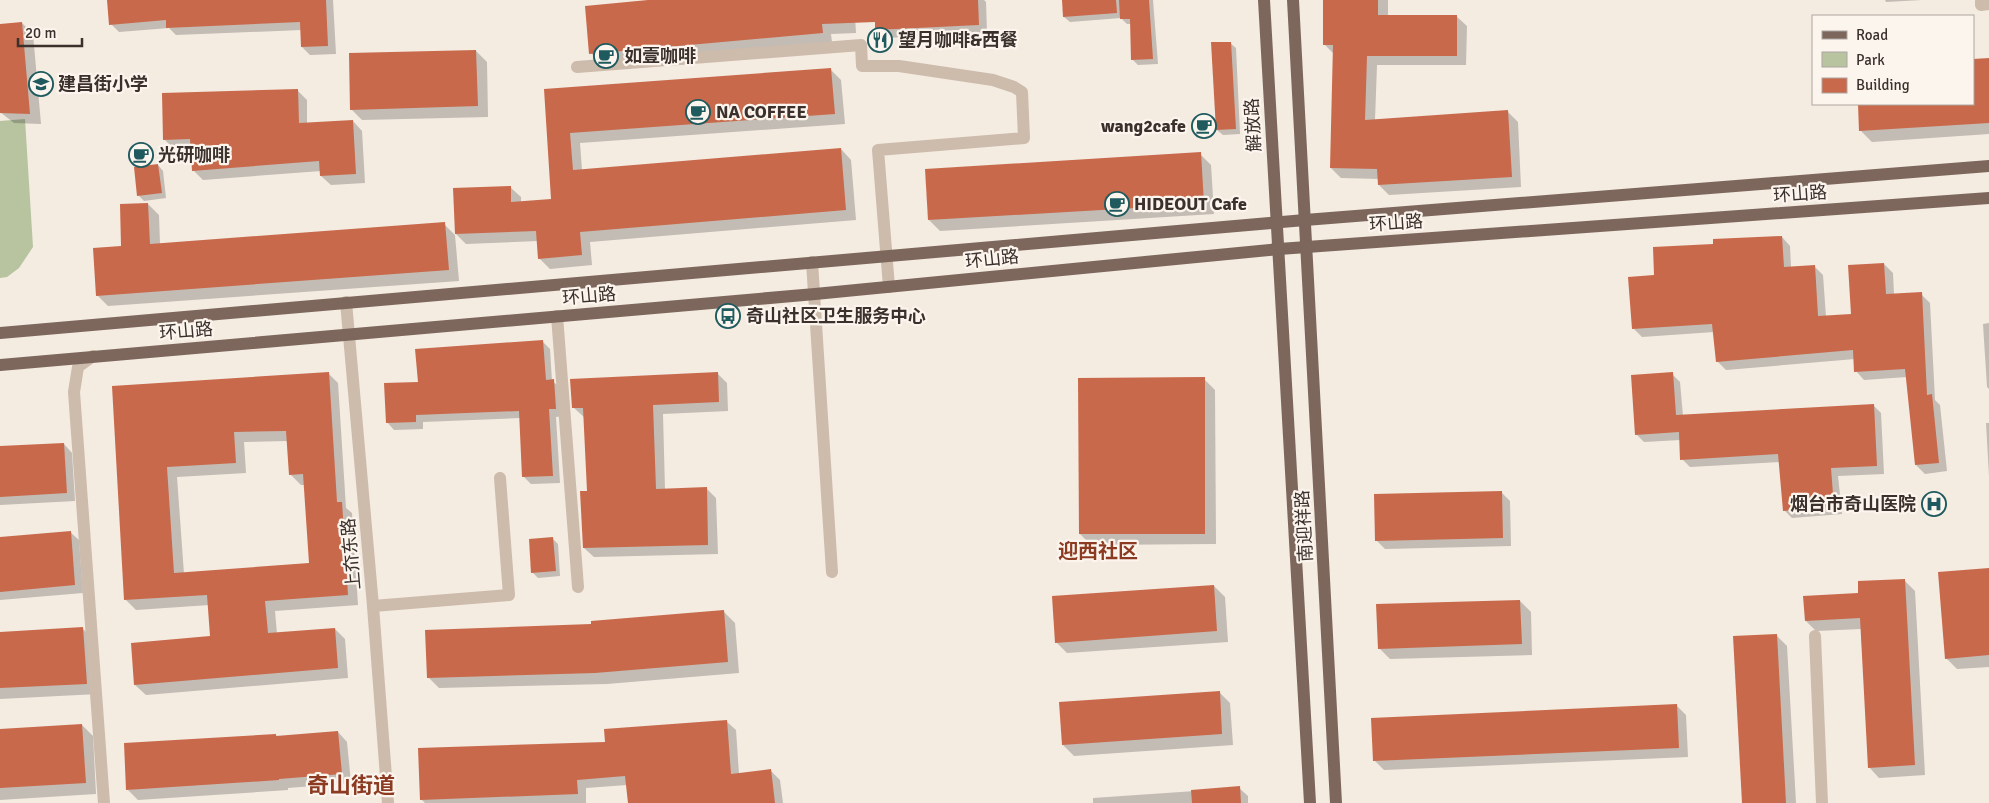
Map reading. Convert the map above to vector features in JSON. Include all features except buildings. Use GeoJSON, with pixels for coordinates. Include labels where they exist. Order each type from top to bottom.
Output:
{"type":"FeatureCollection","features":[{"type":"Feature","properties":{"kind":"main road","name":"解放路"},"geometry":{"type":"LineString","coordinates":[[1264,0],[1279,249]]}},
{"type":"Feature","properties":{"kind":"main road"},"geometry":{"type":"LineString","coordinates":[[1293,0],[1306,247]]}},
{"type":"Feature","properties":{"kind":"main road","name":"环山路"},"geometry":{"type":"LineString","coordinates":[[0,333],[1305,220],[1989,166]]}},
{"type":"Feature","properties":{"kind":"main road","name":"环山路"},"geometry":{"type":"LineString","coordinates":[[0,364],[815,294],[1279,249],[1989,198]]}},
{"type":"Feature","properties":{"kind":"main road","name":"南迎祥路"},"geometry":{"type":"LineString","coordinates":[[1306,247],[1336,803]]}},
{"type":"Feature","properties":{"kind":"main road","name":"南迎祥路"},"geometry":{"type":"LineString","coordinates":[[1279,249],[1310,803]]}},
{"type":"Feature","properties":{"kind":"street"},"geometry":{"type":"LineString","coordinates":[[1980,0],[1981,5],[1989,4]]}},
{"type":"Feature","properties":{"kind":"street"},"geometry":{"type":"LineString","coordinates":[[577,67],[861,46],[862,66],[899,66],[992,80],[1014,86],[1022,92],[1024,138],[878,150],[889,287]]}},
{"type":"Feature","properties":{"kind":"street"},"geometry":{"type":"LineString","coordinates":[[812,262],[832,572]]}},
{"type":"Feature","properties":{"kind":"street","name":"上夼东路"},"geometry":{"type":"LineString","coordinates":[[346,302],[373,606],[388,803]]}},
{"type":"Feature","properties":{"kind":"street"},"geometry":{"type":"LineString","coordinates":[[557,316],[578,587]]}},
{"type":"Feature","properties":{"kind":"street"},"geometry":{"type":"LineString","coordinates":[[94,356],[78,367],[74,392],[104,803]]}},
{"type":"Feature","properties":{"kind":"street"},"geometry":{"type":"LineString","coordinates":[[373,606],[509,595],[500,478]]}},
{"type":"Feature","properties":{"kind":"street"},"geometry":{"type":"LineString","coordinates":[[1815,636],[1822,803]]}},
{"type":"Feature","properties":{"kind":"green space"},"geometry":{"type":"Polygon","coordinates":[[[25,119],[33,247],[19,268],[7,277],[0,278],[0,121],[25,119]]]}},
{"type":"Feature","properties":{"kind":"place","name":"望月咖啡&西餐"},"geometry":{"type":"Point","coordinates":[880,40]}},
{"type":"Feature","properties":{"kind":"place","name":"如壹咖啡"},"geometry":{"type":"Point","coordinates":[606,56]}},
{"type":"Feature","properties":{"kind":"place","name":"建昌街小学"},"geometry":{"type":"Point","coordinates":[41,84]}},
{"type":"Feature","properties":{"kind":"place","name":"NA COFFEE"},"geometry":{"type":"Point","coordinates":[698,112]}},
{"type":"Feature","properties":{"kind":"place","name":"wang2cafe"},"geometry":{"type":"Point","coordinates":[1204,126]}},
{"type":"Feature","properties":{"kind":"place","name":"光研咖啡"},"geometry":{"type":"Point","coordinates":[141,155]}},
{"type":"Feature","properties":{"kind":"place","name":"HIDEOUT Cafe"},"geometry":{"type":"Point","coordinates":[1117,204]}},
{"type":"Feature","properties":{"kind":"place","name":"奇山社区卫生服务中心"},"geometry":{"type":"Point","coordinates":[728,316]}},
{"type":"Feature","properties":{"kind":"place","name":"烟台市奇山医院"},"geometry":{"type":"Point","coordinates":[1934,504]}},
{"type":"Feature","properties":{"kind":"district","name":"迎西社区"},"geometry":{"type":"Point","coordinates":[1098,551]}},
{"type":"Feature","properties":{"kind":"district","name":"奇山街道"},"geometry":{"type":"Point","coordinates":[351,785]}}]}
